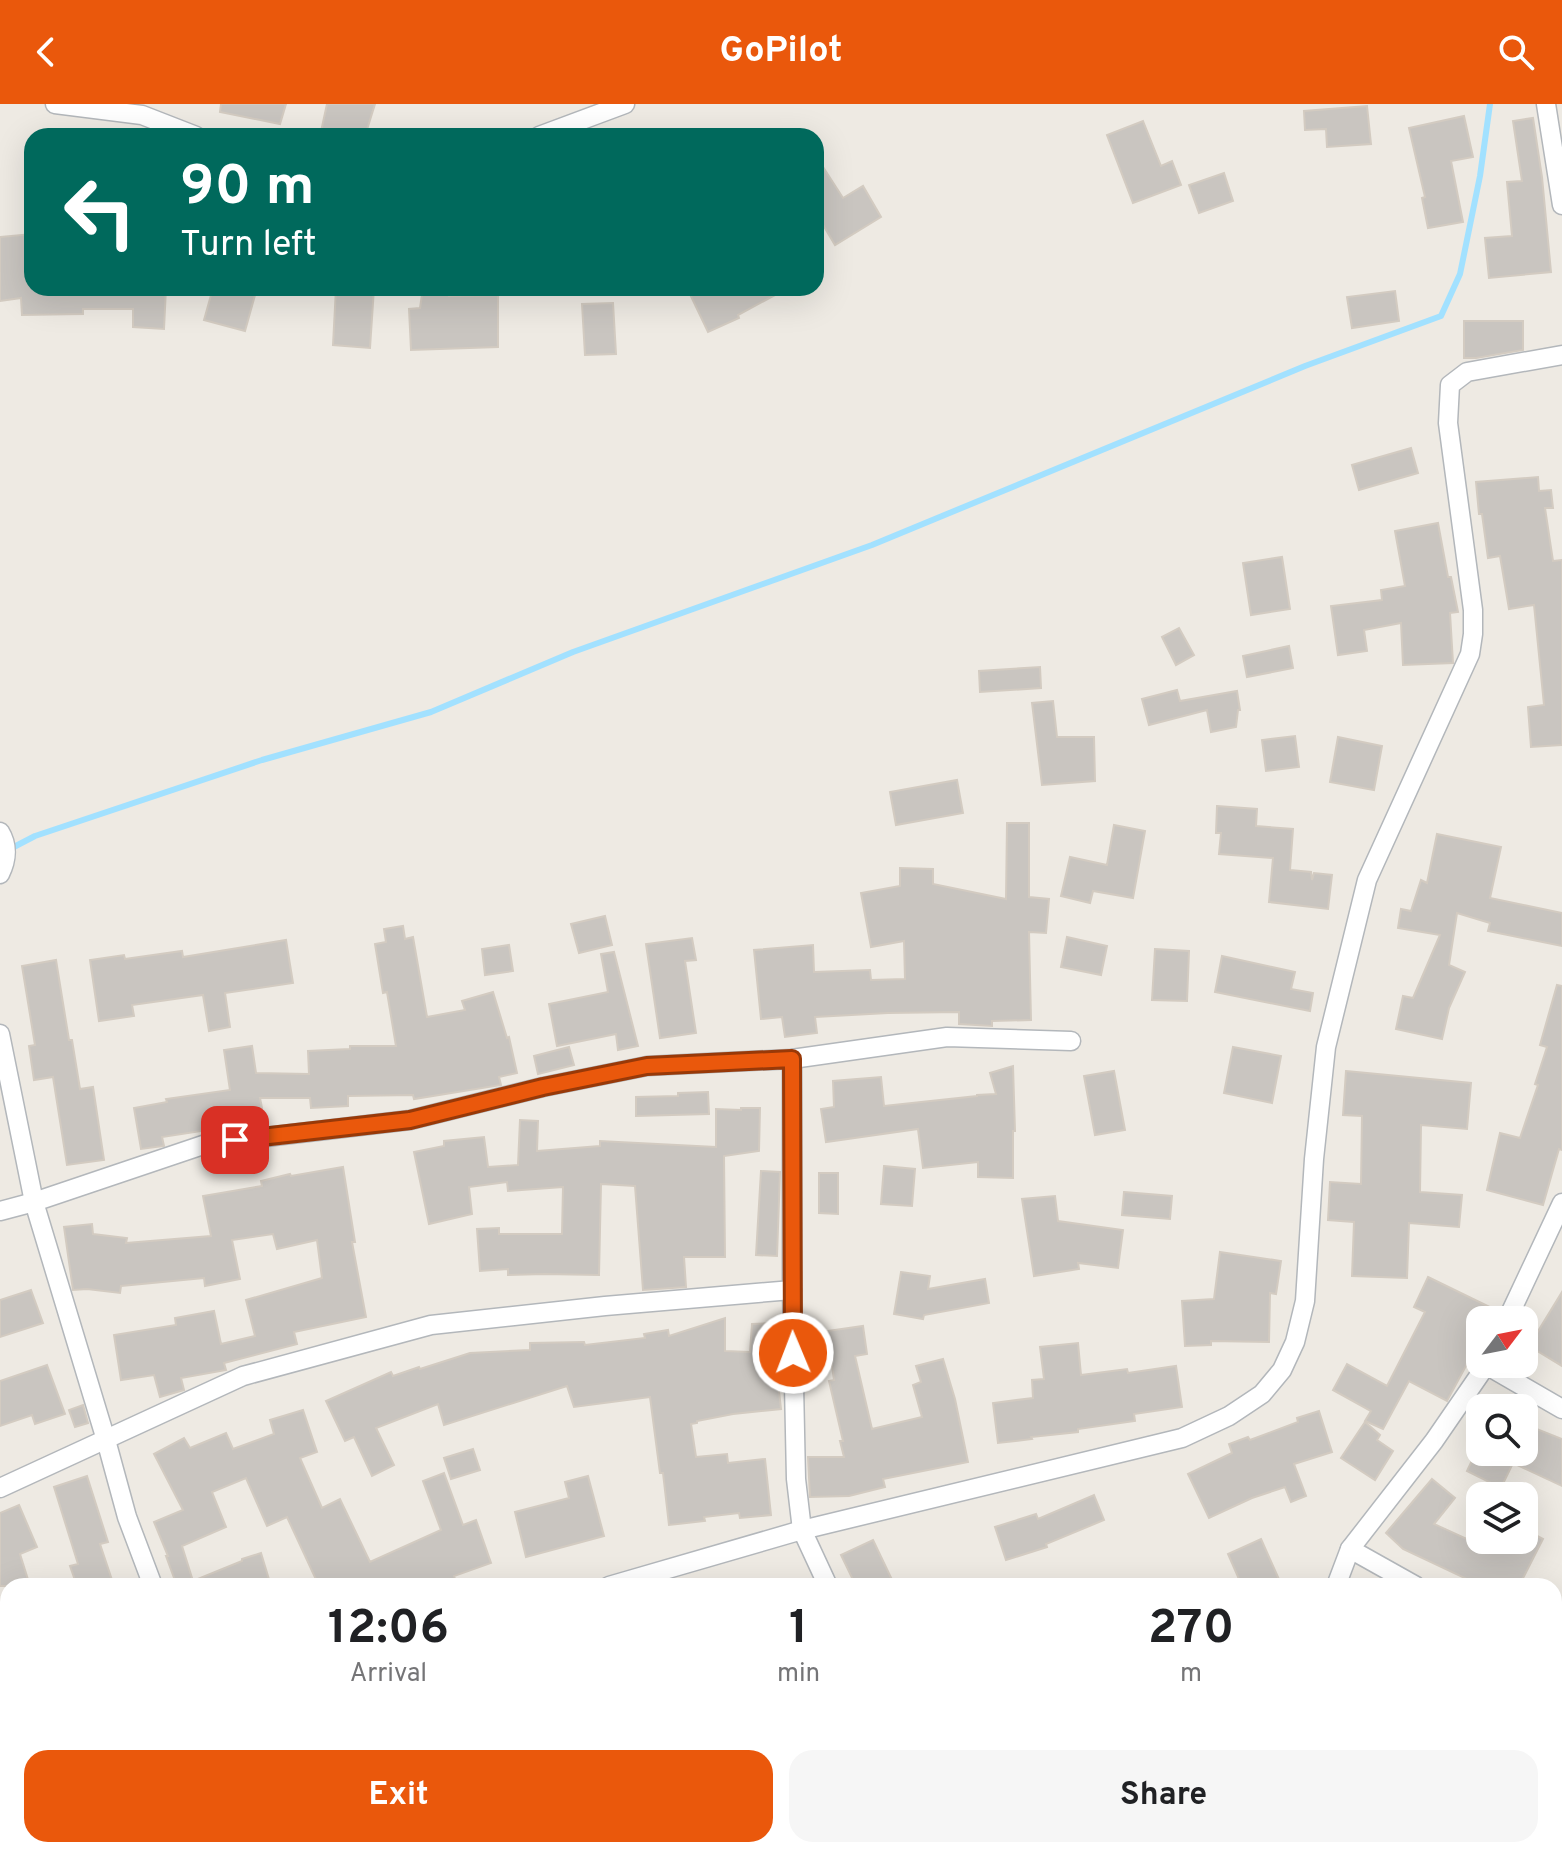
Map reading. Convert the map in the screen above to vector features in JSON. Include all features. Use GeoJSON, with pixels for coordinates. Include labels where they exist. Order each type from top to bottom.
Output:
{"type":"FeatureCollection","features":[{"type":"Feature","properties":{"kind":"street"},"geometry":{"type":"LineString","coordinates":[[55,104],[142,115],[175,128]]}},
{"type":"Feature","properties":{"kind":"street"},"geometry":{"type":"LineString","coordinates":[[560,128],[625,104]]}},
{"type":"Feature","properties":{"kind":"street"},"geometry":{"type":"LineString","coordinates":[[1546,104],[1562,205]]}},
{"type":"Feature","properties":{"kind":"street"},"geometry":{"type":"LineString","coordinates":[[637,1578],[802,1530],[1182,1438],[1240,1409],[1262,1394],[1282,1370],[1295,1342],[1305,1301],[1314,1159],[1326,1047],[1367,880],[1470,654],[1473,610],[1448,423],[1450,385],[1467,372],[1562,355]]}},
{"type":"Feature","properties":{"kind":"street"},"geometry":{"type":"LineString","coordinates":[[2,836],[3,868]]}},
{"type":"Feature","properties":{"kind":"street"},"geometry":{"type":"LineString","coordinates":[[0,1034],[34,1202],[127,1517],[150,1578]]}},
{"type":"Feature","properties":{"kind":"street"},"geometry":{"type":"LineString","coordinates":[[0,1211],[206,1144],[410,1120],[543,1087],[647,1066],[792,1059],[947,1037],[1071,1041]]}},
{"type":"Feature","properties":{"kind":"street"},"geometry":{"type":"LineString","coordinates":[[792,1059],[796,1479],[802,1530],[824,1578]]}},
{"type":"Feature","properties":{"kind":"street"},"geometry":{"type":"LineString","coordinates":[[1514,1306],[1562,1203]]}},
{"type":"Feature","properties":{"kind":"street"},"geometry":{"type":"LineString","coordinates":[[0,1488],[243,1376],[431,1325],[792,1290]]}},
{"type":"Feature","properties":{"kind":"street"},"geometry":{"type":"LineString","coordinates":[[1339,1578],[1350,1549],[1434,1441],[1477,1378]]}},
{"type":"Feature","properties":{"kind":"street"},"geometry":{"type":"LineString","coordinates":[[1510,1378],[1562,1409]]}},
{"type":"Feature","properties":{"kind":"street"},"geometry":{"type":"LineString","coordinates":[[1350,1549],[1402,1578]]}},
{"type":"Feature","properties":{"kind":"building"},"geometry":{"type":"Polygon","coordinates":[[[221,104],[286,104],[280,124],[220,112],[221,104]]]}},
{"type":"Feature","properties":{"kind":"building"},"geometry":{"type":"Polygon","coordinates":[[[327,104],[375,104],[368,128],[322,128],[327,104]]]}},
{"type":"Feature","properties":{"kind":"building"},"geometry":{"type":"Polygon","coordinates":[[[1367,106],[1371,144],[1327,147],[1326,129],[1305,130],[1304,111],[1367,106]]]}},
{"type":"Feature","properties":{"kind":"building"},"geometry":{"type":"Polygon","coordinates":[[[1464,116],[1473,157],[1451,161],[1463,222],[1428,228],[1422,198],[1425,197],[1409,128],[1464,116]]]}},
{"type":"Feature","properties":{"kind":"building"},"geometry":{"type":"Polygon","coordinates":[[[1533,118],[1551,272],[1489,278],[1485,238],[1512,236],[1507,182],[1522,181],[1513,121],[1533,118]]]}},
{"type":"Feature","properties":{"kind":"building"},"geometry":{"type":"Polygon","coordinates":[[[1143,121],[1161,166],[1172,161],[1181,185],[1133,203],[1107,135],[1143,121]]]}},
{"type":"Feature","properties":{"kind":"building"},"geometry":{"type":"Polygon","coordinates":[[[824,168],[843,198],[863,186],[881,217],[835,245],[824,226],[824,168]]]}},
{"type":"Feature","properties":{"kind":"building"},"geometry":{"type":"Polygon","coordinates":[[[1224,173],[1233,201],[1199,213],[1189,185],[1224,173]]]}},
{"type":"Feature","properties":{"kind":"building"},"geometry":{"type":"Polygon","coordinates":[[[24,235],[24,296],[166,296],[164,329],[133,327],[133,309],[83,309],[83,314],[22,315],[21,298],[0,301],[0,237],[24,235]]]}},
{"type":"Feature","properties":{"kind":"building"},"geometry":{"type":"Polygon","coordinates":[[[1395,291],[1399,321],[1352,328],[1347,297],[1395,291]]]}},
{"type":"Feature","properties":{"kind":"building"},"geometry":{"type":"Polygon","coordinates":[[[211,296],[255,296],[245,331],[204,320],[211,296]]]}},
{"type":"Feature","properties":{"kind":"building"},"geometry":{"type":"Polygon","coordinates":[[[336,296],[373,296],[370,348],[333,345],[336,296]]]}},
{"type":"Feature","properties":{"kind":"building"},"geometry":{"type":"Polygon","coordinates":[[[422,296],[498,296],[498,347],[411,350],[409,309],[420,308],[422,296]]]}},
{"type":"Feature","properties":{"kind":"building"},"geometry":{"type":"Polygon","coordinates":[[[691,296],[773,296],[738,315],[739,318],[708,332],[691,296]]]}},
{"type":"Feature","properties":{"kind":"building"},"geometry":{"type":"Polygon","coordinates":[[[613,303],[616,354],[585,355],[582,304],[613,303]]]}},
{"type":"Feature","properties":{"kind":"building"},"geometry":{"type":"Polygon","coordinates":[[[1464,321],[1523,321],[1523,350],[1464,358],[1464,321]]]}},
{"type":"Feature","properties":{"kind":"building"},"geometry":{"type":"Polygon","coordinates":[[[1411,448],[1418,473],[1359,490],[1352,465],[1411,448]]]}},
{"type":"Feature","properties":{"kind":"building"},"geometry":{"type":"Polygon","coordinates":[[[1538,477],[1539,491],[1551,490],[1553,508],[1545,508],[1553,561],[1562,560],[1562,745],[1531,747],[1528,707],[1544,705],[1534,605],[1509,609],[1500,556],[1488,558],[1476,482],[1538,477]]]}},
{"type":"Feature","properties":{"kind":"building"},"geometry":{"type":"Polygon","coordinates":[[[1438,523],[1458,612],[1450,613],[1453,663],[1403,665],[1401,623],[1364,630],[1367,651],[1338,655],[1331,606],[1382,600],[1381,590],[1405,586],[1395,531],[1438,523]]]}},
{"type":"Feature","properties":{"kind":"building"},"geometry":{"type":"Polygon","coordinates":[[[1282,557],[1290,609],[1251,615],[1243,563],[1282,557]]]}},
{"type":"Feature","properties":{"kind":"building"},"geometry":{"type":"Polygon","coordinates":[[[1179,628],[1194,655],[1176,665],[1162,637],[1179,628]]]}},
{"type":"Feature","properties":{"kind":"building"},"geometry":{"type":"Polygon","coordinates":[[[1289,646],[1293,668],[1247,677],[1243,656],[1289,646]]]}},
{"type":"Feature","properties":{"kind":"building"},"geometry":{"type":"Polygon","coordinates":[[[1040,667],[1041,688],[980,692],[979,671],[1040,667]]]}},
{"type":"Feature","properties":{"kind":"building"},"geometry":{"type":"Polygon","coordinates":[[[1177,690],[1180,701],[1237,691],[1240,710],[1236,727],[1211,732],[1207,710],[1149,725],[1142,699],[1177,690]]]}},
{"type":"Feature","properties":{"kind":"building"},"geometry":{"type":"Polygon","coordinates":[[[1053,701],[1057,737],[1094,737],[1095,781],[1042,785],[1032,703],[1053,701]]]}},
{"type":"Feature","properties":{"kind":"building"},"geometry":{"type":"Polygon","coordinates":[[[1295,736],[1299,767],[1266,771],[1262,740],[1295,736]]]}},
{"type":"Feature","properties":{"kind":"building"},"geometry":{"type":"Polygon","coordinates":[[[1338,737],[1382,746],[1374,790],[1330,782],[1338,737]]]}},
{"type":"Feature","properties":{"kind":"building"},"geometry":{"type":"Polygon","coordinates":[[[957,780],[963,813],[896,825],[890,792],[957,780]]]}},
{"type":"Feature","properties":{"kind":"building"},"geometry":{"type":"Polygon","coordinates":[[[1217,806],[1257,809],[1256,826],[1293,829],[1290,870],[1311,872],[1312,880],[1314,873],[1332,875],[1328,909],[1269,902],[1273,858],[1219,854],[1221,833],[1216,833],[1217,806]]]}},
{"type":"Feature","properties":{"kind":"building"},"geometry":{"type":"Polygon","coordinates":[[[1007,823],[1029,823],[1029,897],[1049,899],[1046,933],[1029,932],[1031,1020],[992,1021],[992,1026],[959,1024],[959,1012],[815,1017],[817,1033],[785,1037],[782,1017],[761,1019],[754,950],[813,945],[814,972],[870,970],[871,980],[905,979],[904,941],[871,947],[861,893],[900,886],[900,868],[933,869],[933,884],[1006,899],[1007,823]]]}},
{"type":"Feature","properties":{"kind":"building"},"geometry":{"type":"Polygon","coordinates":[[[1114,825],[1145,831],[1133,898],[1093,891],[1090,903],[1061,896],[1070,857],[1107,865],[1114,825]]]}},
{"type":"Feature","properties":{"kind":"building"},"geometry":{"type":"Polygon","coordinates":[[[1437,834],[1501,847],[1490,898],[1562,913],[1562,946],[1488,931],[1490,923],[1457,913],[1449,965],[1465,972],[1449,1008],[1442,1039],[1396,1029],[1403,996],[1413,998],[1440,935],[1398,928],[1401,909],[1411,911],[1421,880],[1427,883],[1437,834]]]}},
{"type":"Feature","properties":{"kind":"building"},"geometry":{"type":"Polygon","coordinates":[[[605,916],[612,945],[579,953],[571,924],[605,916]]]}},
{"type":"Feature","properties":{"kind":"building"},"geometry":{"type":"Polygon","coordinates":[[[403,926],[405,939],[413,937],[427,1017],[465,1010],[462,1001],[493,992],[509,1037],[517,1073],[499,1077],[501,1085],[414,1099],[413,1095],[348,1096],[348,1106],[311,1108],[310,1098],[260,1098],[262,1108],[206,1116],[208,1130],[162,1137],[164,1146],[141,1149],[134,1108],[167,1102],[166,1099],[230,1090],[224,1050],[252,1046],[256,1073],[309,1074],[308,1051],[350,1049],[350,1046],[396,1046],[375,944],[386,942],[384,929],[403,926]]]}},
{"type":"Feature","properties":{"kind":"building"},"geometry":{"type":"Polygon","coordinates":[[[1067,937],[1107,946],[1101,975],[1061,967],[1067,937]]]}},
{"type":"Feature","properties":{"kind":"building"},"geometry":{"type":"Polygon","coordinates":[[[692,938],[696,960],[685,961],[696,1033],[660,1038],[646,944],[692,938]]]}},
{"type":"Feature","properties":{"kind":"building"},"geometry":{"type":"Polygon","coordinates":[[[286,940],[293,983],[225,993],[230,1027],[209,1031],[203,995],[132,1005],[134,1016],[99,1021],[90,960],[124,955],[125,959],[182,951],[183,957],[286,940]]]}},
{"type":"Feature","properties":{"kind":"building"},"geometry":{"type":"Polygon","coordinates":[[[509,945],[513,971],[485,975],[482,949],[509,945]]]}},
{"type":"Feature","properties":{"kind":"building"},"geometry":{"type":"Polygon","coordinates":[[[1155,949],[1189,951],[1187,1001],[1152,1000],[1155,949]]]}},
{"type":"Feature","properties":{"kind":"building"},"geometry":{"type":"Polygon","coordinates":[[[614,952],[638,1046],[618,1050],[616,1034],[557,1046],[549,1004],[608,992],[601,954],[614,952]]]}},
{"type":"Feature","properties":{"kind":"building"},"geometry":{"type":"Polygon","coordinates":[[[1222,956],[1295,972],[1291,989],[1313,993],[1310,1011],[1215,992],[1222,956]]]}},
{"type":"Feature","properties":{"kind":"building"},"geometry":{"type":"Polygon","coordinates":[[[56,960],[80,1089],[93,1087],[104,1160],[67,1165],[53,1077],[34,1080],[29,1046],[35,1045],[22,966],[56,960]]]}},
{"type":"Feature","properties":{"kind":"building"},"geometry":{"type":"Polygon","coordinates":[[[1557,985],[1562,986],[1562,1150],[1559,1149],[1543,1205],[1487,1190],[1500,1133],[1520,1138],[1538,1085],[1535,1084],[1547,1047],[1540,1045],[1557,985]]]}},
{"type":"Feature","properties":{"kind":"building"},"geometry":{"type":"Polygon","coordinates":[[[569,1047],[574,1065],[538,1074],[534,1056],[569,1047]]]}},
{"type":"Feature","properties":{"kind":"building"},"geometry":{"type":"Polygon","coordinates":[[[1233,1047],[1281,1056],[1272,1103],[1224,1093],[1233,1047]]]}},
{"type":"Feature","properties":{"kind":"building"},"geometry":{"type":"Polygon","coordinates":[[[1013,1066],[1013,1178],[978,1177],[978,1162],[923,1168],[918,1129],[826,1142],[821,1109],[834,1107],[833,1081],[881,1077],[884,1106],[996,1094],[990,1073],[1013,1066]]]}},
{"type":"Feature","properties":{"kind":"building"},"geometry":{"type":"Polygon","coordinates":[[[1114,1071],[1125,1130],[1095,1135],[1084,1076],[1114,1071]]]}},
{"type":"Feature","properties":{"kind":"building"},"geometry":{"type":"Polygon","coordinates":[[[1346,1071],[1471,1083],[1467,1129],[1421,1125],[1420,1192],[1462,1195],[1459,1227],[1409,1223],[1407,1278],[1352,1276],[1354,1222],[1328,1220],[1330,1182],[1361,1184],[1362,1116],[1343,1115],[1346,1071]]]}},
{"type":"Feature","properties":{"kind":"building"},"geometry":{"type":"Polygon","coordinates":[[[708,1092],[709,1114],[636,1116],[636,1097],[708,1092]]]}},
{"type":"Feature","properties":{"kind":"building"},"geometry":{"type":"Polygon","coordinates":[[[760,1108],[759,1151],[724,1156],[725,1257],[684,1257],[686,1287],[643,1290],[635,1186],[601,1184],[599,1275],[508,1275],[508,1269],[480,1271],[477,1229],[499,1228],[499,1234],[562,1234],[563,1187],[508,1191],[507,1182],[469,1187],[472,1214],[429,1224],[414,1152],[444,1146],[444,1141],[484,1137],[488,1167],[518,1165],[520,1120],[538,1121],[537,1151],[600,1146],[600,1141],[716,1147],[716,1109],[760,1108]]]}},
{"type":"Feature","properties":{"kind":"building"},"geometry":{"type":"Polygon","coordinates":[[[884,1166],[915,1169],[912,1206],[881,1204],[884,1166]]]}},
{"type":"Feature","properties":{"kind":"building"},"geometry":{"type":"Polygon","coordinates":[[[343,1167],[355,1242],[352,1242],[366,1317],[294,1332],[297,1344],[224,1363],[226,1370],[181,1378],[184,1390],[160,1397],[154,1375],[121,1380],[114,1335],[176,1325],[175,1318],[214,1311],[221,1344],[255,1336],[246,1300],[322,1278],[317,1240],[277,1249],[273,1234],[232,1240],[240,1279],[205,1286],[204,1278],[121,1286],[120,1293],[73,1290],[64,1227],[92,1224],[93,1234],[127,1238],[126,1243],[211,1236],[203,1196],[262,1186],[261,1181],[290,1174],[343,1167]]]}},
{"type":"Feature","properties":{"kind":"building"},"geometry":{"type":"Polygon","coordinates":[[[761,1171],[780,1172],[777,1256],[756,1255],[761,1171]]]}},
{"type":"Feature","properties":{"kind":"building"},"geometry":{"type":"Polygon","coordinates":[[[819,1173],[838,1173],[838,1214],[819,1213],[819,1173]]]}},
{"type":"Feature","properties":{"kind":"building"},"geometry":{"type":"Polygon","coordinates":[[[1124,1192],[1172,1196],[1170,1219],[1122,1215],[1124,1192]]]}},
{"type":"Feature","properties":{"kind":"building"},"geometry":{"type":"Polygon","coordinates":[[[1055,1196],[1058,1221],[1123,1230],[1118,1268],[1078,1263],[1079,1269],[1034,1276],[1022,1199],[1055,1196]]]}},
{"type":"Feature","properties":{"kind":"building"},"geometry":{"type":"Polygon","coordinates":[[[1220,1252],[1281,1261],[1276,1294],[1270,1293],[1269,1342],[1211,1341],[1211,1345],[1185,1346],[1182,1301],[1214,1299],[1220,1252]]]}},
{"type":"Feature","properties":{"kind":"building"},"geometry":{"type":"Polygon","coordinates":[[[901,1272],[930,1276],[928,1289],[985,1279],[989,1303],[924,1315],[923,1319],[894,1314],[901,1272]]]}},
{"type":"Feature","properties":{"kind":"building"},"geometry":{"type":"Polygon","coordinates":[[[1428,1277],[1488,1306],[1466,1306],[1466,1366],[1447,1401],[1409,1381],[1383,1429],[1365,1421],[1371,1411],[1333,1390],[1347,1364],[1387,1386],[1425,1312],[1414,1307],[1428,1277]]]}},
{"type":"Feature","properties":{"kind":"building"},"geometry":{"type":"Polygon","coordinates":[[[31,1290],[43,1323],[0,1337],[0,1300],[31,1290]]]}},
{"type":"Feature","properties":{"kind":"building"},"geometry":{"type":"Polygon","coordinates":[[[1562,1292],[1562,1366],[1538,1351],[1538,1331],[1562,1292]]]}},
{"type":"Feature","properties":{"kind":"building"},"geometry":{"type":"Polygon","coordinates":[[[725,1318],[725,1351],[750,1352],[752,1324],[776,1323],[781,1409],[733,1414],[691,1424],[696,1457],[727,1454],[728,1463],[765,1459],[771,1515],[740,1518],[739,1513],[669,1525],[650,1397],[574,1407],[567,1386],[444,1425],[438,1404],[376,1428],[394,1465],[372,1476],[354,1437],[345,1441],[326,1401],[391,1372],[393,1376],[470,1353],[530,1350],[530,1343],[584,1342],[585,1345],[645,1338],[644,1334],[668,1330],[669,1336],[725,1318]]]}},
{"type":"Feature","properties":{"kind":"building"},"geometry":{"type":"Polygon","coordinates":[[[863,1326],[867,1354],[855,1356],[872,1429],[922,1417],[913,1385],[921,1382],[916,1366],[943,1359],[968,1462],[883,1479],[885,1487],[849,1496],[810,1497],[808,1457],[844,1457],[829,1381],[834,1380],[827,1331],[863,1326]]]}},
{"type":"Feature","properties":{"kind":"building"},"geometry":{"type":"Polygon","coordinates":[[[1078,1343],[1081,1375],[1127,1369],[1128,1373],[1176,1366],[1182,1407],[1134,1414],[1135,1421],[998,1443],[993,1403],[1033,1398],[1032,1380],[1044,1379],[1040,1347],[1078,1343]]]}},
{"type":"Feature","properties":{"kind":"building"},"geometry":{"type":"Polygon","coordinates":[[[47,1365],[65,1414],[35,1424],[32,1415],[0,1426],[0,1381],[47,1365]]]}},
{"type":"Feature","properties":{"kind":"building"},"geometry":{"type":"Polygon","coordinates":[[[83,1405],[88,1423],[75,1427],[69,1410],[83,1405]]]}},
{"type":"Feature","properties":{"kind":"building"},"geometry":{"type":"Polygon","coordinates":[[[303,1410],[317,1452],[300,1458],[322,1508],[340,1499],[370,1562],[441,1530],[423,1481],[444,1473],[463,1525],[476,1520],[491,1563],[455,1578],[315,1578],[287,1517],[267,1526],[246,1478],[212,1492],[226,1527],[182,1546],[192,1578],[174,1578],[154,1522],[183,1510],[154,1454],[184,1438],[190,1448],[226,1433],[233,1449],[274,1434],[270,1420],[303,1410]]]}},
{"type":"Feature","properties":{"kind":"building"},"geometry":{"type":"Polygon","coordinates":[[[1319,1411],[1332,1452],[1294,1464],[1306,1496],[1291,1502],[1285,1487],[1209,1518],[1188,1474],[1232,1453],[1229,1444],[1248,1437],[1250,1440],[1319,1411]]]}},
{"type":"Feature","properties":{"kind":"building"},"geometry":{"type":"Polygon","coordinates":[[[1365,1422],[1380,1435],[1377,1440],[1393,1451],[1375,1480],[1341,1458],[1365,1422]]]}},
{"type":"Feature","properties":{"kind":"building"},"geometry":{"type":"Polygon","coordinates":[[[1538,1430],[1562,1439],[1562,1486],[1519,1466],[1538,1466],[1538,1430]]]}},
{"type":"Feature","properties":{"kind":"building"},"geometry":{"type":"Polygon","coordinates":[[[473,1449],[480,1470],[451,1479],[444,1458],[473,1449]]]}},
{"type":"Feature","properties":{"kind":"building"},"geometry":{"type":"Polygon","coordinates":[[[1469,1466],[1512,1466],[1504,1482],[1489,1482],[1467,1471],[1469,1466]]]}},
{"type":"Feature","properties":{"kind":"building"},"geometry":{"type":"Polygon","coordinates":[[[87,1476],[108,1542],[100,1544],[111,1578],[74,1578],[70,1566],[78,1564],[54,1487],[87,1476]]]}},
{"type":"Feature","properties":{"kind":"building"},"geometry":{"type":"Polygon","coordinates":[[[588,1476],[604,1536],[526,1557],[515,1512],[569,1498],[565,1482],[588,1476]]]}},
{"type":"Feature","properties":{"kind":"building"},"geometry":{"type":"Polygon","coordinates":[[[1432,1479],[1455,1498],[1434,1524],[1466,1539],[1466,1554],[1535,1554],[1523,1578],[1465,1578],[1403,1549],[1386,1533],[1432,1479]]]}},
{"type":"Feature","properties":{"kind":"building"},"geometry":{"type":"Polygon","coordinates":[[[1094,1495],[1104,1520],[1046,1544],[1047,1547],[1006,1560],[995,1527],[1036,1514],[1038,1519],[1094,1495]]]}},
{"type":"Feature","properties":{"kind":"building"},"geometry":{"type":"Polygon","coordinates":[[[19,1505],[37,1547],[20,1554],[28,1578],[0,1578],[0,1513],[19,1505]]]}},
{"type":"Feature","properties":{"kind":"building"},"geometry":{"type":"Polygon","coordinates":[[[1261,1539],[1278,1578],[1238,1578],[1228,1554],[1261,1539]]]}},
{"type":"Feature","properties":{"kind":"building"},"geometry":{"type":"Polygon","coordinates":[[[873,1540],[891,1578],[852,1578],[841,1555],[873,1540]]]}},
{"type":"Feature","properties":{"kind":"building"},"geometry":{"type":"Polygon","coordinates":[[[261,1553],[269,1578],[200,1578],[242,1559],[261,1553]]]}},
{"type":"Feature","properties":{"kind":"waterway"},"geometry":{"type":"LineString","coordinates":[[10,849],[35,836],[262,760],[431,712],[573,652],[872,545],[1305,366],[1441,316],[1460,274],[1480,176],[1490,104]]}},
{"type":"Feature","properties":{"kind":"route"},"geometry":{"type":"LineString","coordinates":[[235,1140],[410,1120],[543,1087],[647,1066],[792,1059],[793,1353]]}}]}
